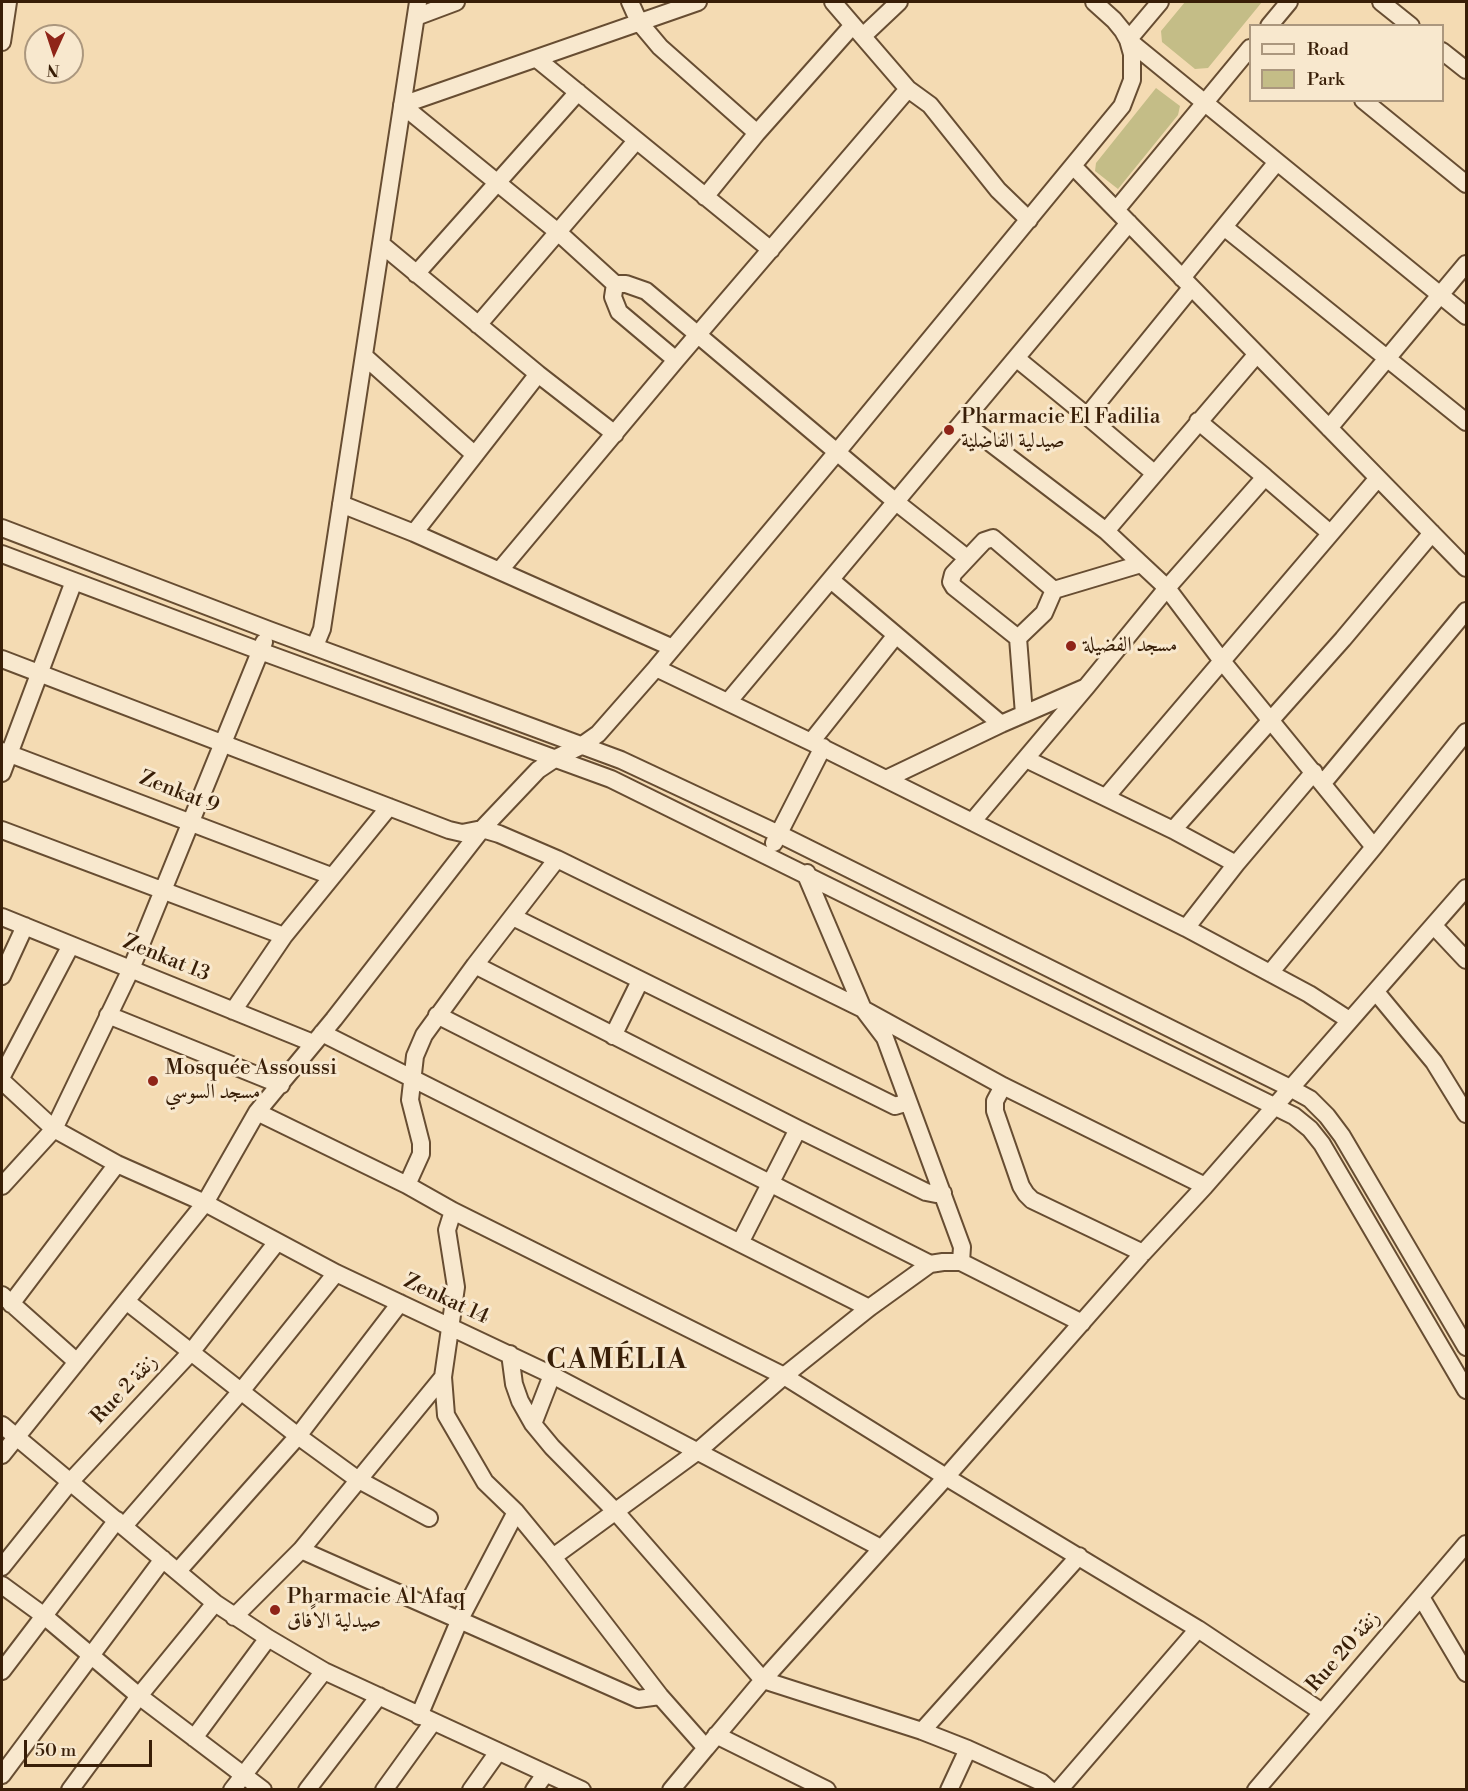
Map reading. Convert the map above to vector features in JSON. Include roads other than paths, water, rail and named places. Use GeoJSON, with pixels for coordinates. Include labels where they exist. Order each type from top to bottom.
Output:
{"type":"FeatureCollection","features":[{"type":"Feature","properties":{"kind":"street"},"geometry":{"type":"LineString","coordinates":[[2,42],[8,2]]}},
{"type":"Feature","properties":{"kind":"street"},"geometry":{"type":"LineString","coordinates":[[315,646],[322,629],[417,9],[456,2]]}},
{"type":"Feature","properties":{"kind":"street"},"geometry":{"type":"LineString","coordinates":[[630,2],[639,22],[660,47],[757,133]]}},
{"type":"Feature","properties":{"kind":"street"},"geometry":{"type":"LineString","coordinates":[[402,105],[698,2]]}},
{"type":"Feature","properties":{"kind":"street"},"geometry":{"type":"LineString","coordinates":[[833,2],[908,89],[930,105],[998,190],[1029,219]]}},
{"type":"Feature","properties":{"kind":"street"},"geometry":{"type":"LineString","coordinates":[[705,197],[757,133],[858,31],[899,2]]}},
{"type":"Feature","properties":{"kind":"street"},"geometry":{"type":"LineString","coordinates":[[1094,2],[1114,20],[1128,40],[1467,316]]}},
{"type":"Feature","properties":{"kind":"street"},"geometry":{"type":"LineString","coordinates":[[1128,40],[1160,2]]}},
{"type":"Feature","properties":{"kind":"street"},"geometry":{"type":"LineString","coordinates":[[1270,24],[1289,2]]}},
{"type":"Feature","properties":{"kind":"street"},"geometry":{"type":"LineString","coordinates":[[1381,2],[1408,24]]}},
{"type":"Feature","properties":{"kind":"street"},"geometry":{"type":"LineString","coordinates":[[2,1455],[205,1203],[257,1112],[483,829],[538,770],[598,734],[837,452],[1122,106],[1129,94],[1133,69],[1128,40]]}},
{"type":"Feature","properties":{"kind":"street"},"geometry":{"type":"LineString","coordinates":[[1116,210],[1249,50]]}},
{"type":"Feature","properties":{"kind":"street"},"geometry":{"type":"LineString","coordinates":[[1444,52],[1467,70]]}},
{"type":"Feature","properties":{"kind":"street"},"geometry":{"type":"LineString","coordinates":[[537,59],[771,250]]}},
{"type":"Feature","properties":{"kind":"street"},"geometry":{"type":"LineString","coordinates":[[500,570],[908,89]]}},
{"type":"Feature","properties":{"kind":"street"},"geometry":{"type":"LineString","coordinates":[[416,274],[578,92]]}},
{"type":"Feature","properties":{"kind":"street"},"geometry":{"type":"LineString","coordinates":[[1365,102],[1467,184]]}},
{"type":"Feature","properties":{"kind":"street"},"geometry":{"type":"LineString","coordinates":[[402,105],[559,232],[615,284],[626,284],[646,291],[896,502],[967,558]]}},
{"type":"Feature","properties":{"kind":"street"},"geometry":{"type":"LineString","coordinates":[[478,325],[636,141]]}},
{"type":"Feature","properties":{"kind":"street"},"geometry":{"type":"LineString","coordinates":[[1088,416],[1186,283],[1224,227],[1276,162]]}},
{"type":"Feature","properties":{"kind":"street"},"geometry":{"type":"LineString","coordinates":[[1073,166],[1467,568]]}},
{"type":"Feature","properties":{"kind":"street"},"geometry":{"type":"LineString","coordinates":[[729,702],[1129,223]]}},
{"type":"Feature","properties":{"kind":"street"},"geometry":{"type":"LineString","coordinates":[[1224,227],[1467,422]]}},
{"type":"Feature","properties":{"kind":"street"},"geometry":{"type":"LineString","coordinates":[[381,244],[538,374],[615,434]]}},
{"type":"Feature","properties":{"kind":"street"},"geometry":{"type":"LineString","coordinates":[[1329,428],[1467,264]]}},
{"type":"Feature","properties":{"kind":"street"},"geometry":{"type":"LineString","coordinates":[[615,284],[613,297],[620,312],[676,360]]}},
{"type":"Feature","properties":{"kind":"street"},"geometry":{"type":"LineString","coordinates":[[1106,531],[1257,354]]}},
{"type":"Feature","properties":{"kind":"street"},"geometry":{"type":"LineString","coordinates":[[364,356],[475,455]]}},
{"type":"Feature","properties":{"kind":"street"},"geometry":{"type":"LineString","coordinates":[[1016,358],[1154,473]]}},
{"type":"Feature","properties":{"kind":"street"},"geometry":{"type":"LineString","coordinates":[[414,533],[538,374]]}},
{"type":"Feature","properties":{"kind":"street"},"geometry":{"type":"LineString","coordinates":[[1198,421],[1330,533]]}},
{"type":"Feature","properties":{"kind":"street"},"geometry":{"type":"LineString","coordinates":[[963,422],[1106,531],[1167,588],[1222,661],[1374,848]]}},
{"type":"Feature","properties":{"kind":"street"},"geometry":{"type":"LineString","coordinates":[[972,822],[1167,588],[1265,477]]}},
{"type":"Feature","properties":{"kind":"street"},"geometry":{"type":"LineString","coordinates":[[1106,797],[1378,478]]}},
{"type":"Feature","properties":{"kind":"street"},"geometry":{"type":"LineString","coordinates":[[342,504],[500,570],[673,648]]}},
{"type":"Feature","properties":{"kind":"street"},"geometry":{"type":"LineString","coordinates":[[2,528],[269,630],[621,760],[779,834],[1310,1099],[1342,1136],[1467,1347]]}},
{"type":"Feature","properties":{"kind":"street"},"geometry":{"type":"LineString","coordinates":[[1173,830],[1343,639],[1432,533]]}},
{"type":"Feature","properties":{"kind":"street"},"geometry":{"type":"LineString","coordinates":[[1024,714],[1018,638],[952,585],[952,574],[984,541],[993,538],[1054,590]]}},
{"type":"Feature","properties":{"kind":"street"},"geometry":{"type":"LineString","coordinates":[[2,554],[611,779],[1275,1105],[1310,1129],[1322,1144],[1467,1390]]}},
{"type":"Feature","properties":{"kind":"street"},"geometry":{"type":"LineString","coordinates":[[1018,638],[1044,613],[1054,590],[1141,564]]}},
{"type":"Feature","properties":{"kind":"street"},"geometry":{"type":"LineString","coordinates":[[831,580],[1001,724]]}},
{"type":"Feature","properties":{"kind":"street"},"geometry":{"type":"LineString","coordinates":[[2,773],[6,753],[74,581]]}},
{"type":"Feature","properties":{"kind":"street"},"geometry":{"type":"LineString","coordinates":[[1186,928],[1236,864],[1318,777],[1467,611]]}},
{"type":"Feature","properties":{"kind":"street"},"geometry":{"type":"LineString","coordinates":[[2,1186],[54,1129],[131,969],[269,630]]}},
{"type":"Feature","properties":{"kind":"street"},"geometry":{"type":"LineString","coordinates":[[767,856],[779,834],[817,745],[896,635]]}},
{"type":"Feature","properties":{"kind":"street"},"geometry":{"type":"LineString","coordinates":[[2,659],[449,830],[462,832],[483,829],[557,859],[863,1009],[1003,1086],[1205,1186]]}},
{"type":"Feature","properties":{"kind":"street"},"geometry":{"type":"LineString","coordinates":[[656,668],[1186,928],[1309,994],[1349,1020]]}},
{"type":"Feature","properties":{"kind":"street"},"geometry":{"type":"LineString","coordinates":[[886,779],[1087,686]]}},
{"type":"Feature","properties":{"kind":"street"},"geometry":{"type":"LineString","coordinates":[[1270,973],[1467,732]]}},
{"type":"Feature","properties":{"kind":"street","name":"Zenkat 9"},"geometry":{"type":"LineString","coordinates":[[6,753],[191,821],[331,876]]}},
{"type":"Feature","properties":{"kind":"street"},"geometry":{"type":"LineString","coordinates":[[1026,759],[1173,830],[1236,864]]}},
{"type":"Feature","properties":{"kind":"street"},"geometry":{"type":"LineString","coordinates":[[233,1011],[284,936],[389,807]]}},
{"type":"Feature","properties":{"kind":"street"},"geometry":{"type":"LineString","coordinates":[[2,830],[284,936]]}},
{"type":"Feature","properties":{"kind":"street"},"geometry":{"type":"LineString","coordinates":[[806,875],[817,854]]}},
{"type":"Feature","properties":{"kind":"street"},"geometry":{"type":"LineString","coordinates":[[407,1185],[421,1154],[421,1143],[410,1100],[415,1056],[423,1035],[557,859]]}},
{"type":"Feature","properties":{"kind":"street"},"geometry":{"type":"LineString","coordinates":[[806,875],[863,1009],[885,1038],[962,1247],[961,1262]]}},
{"type":"Feature","properties":{"kind":"street"},"geometry":{"type":"LineString","coordinates":[[671,1790],[764,1680],[1205,1186],[1467,888]]}},
{"type":"Feature","properties":{"kind":"street","name":"Zenkat 13"},"geometry":{"type":"LineString","coordinates":[[2,917],[233,1011],[318,1038],[412,1076],[869,1308]]}},
{"type":"Feature","properties":{"kind":"street"},"geometry":{"type":"LineString","coordinates":[[513,917],[895,1106],[908,1102]]}},
{"type":"Feature","properties":{"kind":"street"},"geometry":{"type":"LineString","coordinates":[[2,976],[25,926]]}},
{"type":"Feature","properties":{"kind":"street"},"geometry":{"type":"LineString","coordinates":[[1434,926],[1467,960]]}},
{"type":"Feature","properties":{"kind":"street"},"geometry":{"type":"LineString","coordinates":[[2,1076],[70,945]]}},
{"type":"Feature","properties":{"kind":"street"},"geometry":{"type":"LineString","coordinates":[[475,965],[798,1130],[926,1192],[943,1193]]}},
{"type":"Feature","properties":{"kind":"street"},"geometry":{"type":"LineString","coordinates":[[613,1036],[640,981]]}},
{"type":"Feature","properties":{"kind":"street"},"geometry":{"type":"LineString","coordinates":[[1376,992],[1434,1062],[1467,1114]]}},
{"type":"Feature","properties":{"kind":"street"},"geometry":{"type":"LineString","coordinates":[[108,1015],[280,1085]]}},
{"type":"Feature","properties":{"kind":"street"},"geometry":{"type":"LineString","coordinates":[[437,1015],[930,1264]]}},
{"type":"Feature","properties":{"kind":"street","name":"Zenkat 14"},"geometry":{"type":"LineString","coordinates":[[2,1081],[54,1129],[117,1164],[205,1203],[336,1273],[552,1375],[881,1548]]}},
{"type":"Feature","properties":{"kind":"street"},"geometry":{"type":"LineString","coordinates":[[1003,1086],[995,1101],[995,1111],[1021,1186],[1026,1194],[1032,1200],[1143,1253]]}},
{"type":"Feature","properties":{"kind":"street"},"geometry":{"type":"LineString","coordinates":[[257,1112],[407,1185],[453,1211],[784,1376],[1198,1629],[1322,1712]]}},
{"type":"Feature","properties":{"kind":"street"},"geometry":{"type":"LineString","coordinates":[[740,1243],[798,1130]]}},
{"type":"Feature","properties":{"kind":"street"},"geometry":{"type":"LineString","coordinates":[[77,1362],[6,1300],[117,1164]]}},
{"type":"Feature","properties":{"kind":"street"},"geometry":{"type":"LineString","coordinates":[[453,1211],[447,1230],[456,1287],[443,1377],[446,1415],[485,1482],[516,1512],[553,1557],[660,1696],[711,1741],[826,1790]]}},
{"type":"Feature","properties":{"kind":"street","name":"Rue 2 زنقة"},"geometry":{"type":"LineString","coordinates":[[2,1567],[70,1482],[192,1351],[277,1242]]}},
{"type":"Feature","properties":{"kind":"street"},"geometry":{"type":"LineString","coordinates":[[553,1557],[698,1451],[784,1376],[869,1308],[930,1264],[961,1262],[1082,1323]]}},
{"type":"Feature","properties":{"kind":"street"},"geometry":{"type":"LineString","coordinates":[[2,1671],[43,1615],[120,1523],[242,1390],[336,1273]]}},
{"type":"Feature","properties":{"kind":"street"},"geometry":{"type":"LineString","coordinates":[[126,1301],[298,1436],[357,1479],[429,1518]]}},
{"type":"Feature","properties":{"kind":"street"},"geometry":{"type":"LineString","coordinates":[[178,1571],[298,1436],[399,1304]]}},
{"type":"Feature","properties":{"kind":"street"},"geometry":{"type":"LineString","coordinates":[[510,1354],[514,1384],[520,1401],[533,1424],[552,1447],[616,1512],[764,1680],[922,1731],[968,1749],[1043,1787]]}},
{"type":"Feature","properties":{"kind":"street"},"geometry":{"type":"LineString","coordinates":[[533,1424],[552,1375]]}},
{"type":"Feature","properties":{"kind":"street"},"geometry":{"type":"LineString","coordinates":[[234,1617],[301,1550],[443,1377]]}},
{"type":"Feature","properties":{"kind":"street"},"geometry":{"type":"LineString","coordinates":[[2,1425],[234,1617],[324,1671],[582,1790]]}},
{"type":"Feature","properties":{"kind":"street"},"geometry":{"type":"LineString","coordinates":[[384,1790],[426,1719],[460,1619],[516,1512]]}},
{"type":"Feature","properties":{"kind":"street","name":"Rue 20 زنقة"},"geometry":{"type":"LineString","coordinates":[[1256,1790],[1467,1544]]}},
{"type":"Feature","properties":{"kind":"street"},"geometry":{"type":"LineString","coordinates":[[301,1550],[638,1699],[660,1696]]}},
{"type":"Feature","properties":{"kind":"street"},"geometry":{"type":"LineString","coordinates":[[922,1731],[1079,1556]]}},
{"type":"Feature","properties":{"kind":"street"},"geometry":{"type":"LineString","coordinates":[[2,1775],[93,1656],[163,1559]]}},
{"type":"Feature","properties":{"kind":"street"},"geometry":{"type":"LineString","coordinates":[[2,1585],[43,1615],[139,1696],[263,1790]]}},
{"type":"Feature","properties":{"kind":"street"},"geometry":{"type":"LineString","coordinates":[[1421,1597],[1467,1674]]}},
{"type":"Feature","properties":{"kind":"street"},"geometry":{"type":"LineString","coordinates":[[70,1790],[139,1696],[215,1603]]}},
{"type":"Feature","properties":{"kind":"street"},"geometry":{"type":"LineString","coordinates":[[1059,1790],[1198,1629]]}},
{"type":"Feature","properties":{"kind":"street"},"geometry":{"type":"LineString","coordinates":[[194,1738],[268,1638]]}},
{"type":"Feature","properties":{"kind":"street"},"geometry":{"type":"LineString","coordinates":[[232,1790],[324,1671]]}},
{"type":"Feature","properties":{"kind":"street"},"geometry":{"type":"LineString","coordinates":[[307,1790],[379,1696]]}},
{"type":"Feature","properties":{"kind":"street"},"geometry":{"type":"LineString","coordinates":[[949,1790],[968,1749]]}},
{"type":"Feature","properties":{"kind":"street"},"geometry":{"type":"LineString","coordinates":[[471,1790],[498,1752]]}},
{"type":"Feature","properties":{"kind":"street"},"geometry":{"type":"LineString","coordinates":[[534,1790],[545,1774]]}},
{"type":"Feature","properties":{"kind":"place","name":"Pharmacie El Fadilia صيدلية الفاضلية"},"geometry":{"type":"Point","coordinates":[949,430]}},
{"type":"Feature","properties":{"kind":"place","name":"مسجد الفضيلة"},"geometry":{"type":"Point","coordinates":[1071,646]}},
{"type":"Feature","properties":{"kind":"place","name":"Mosquée Assoussi مسجد السوسي"},"geometry":{"type":"Point","coordinates":[153,1081]}},
{"type":"Feature","properties":{"kind":"place","name":"Pharmacie Al Afaq صيدلية الاًفاق"},"geometry":{"type":"Point","coordinates":[275,1610]}},
{"type":"Feature","properties":{"kind":"district","name":"CAMÉLIA"},"geometry":{"type":"Point","coordinates":[617,1362]}}]}
